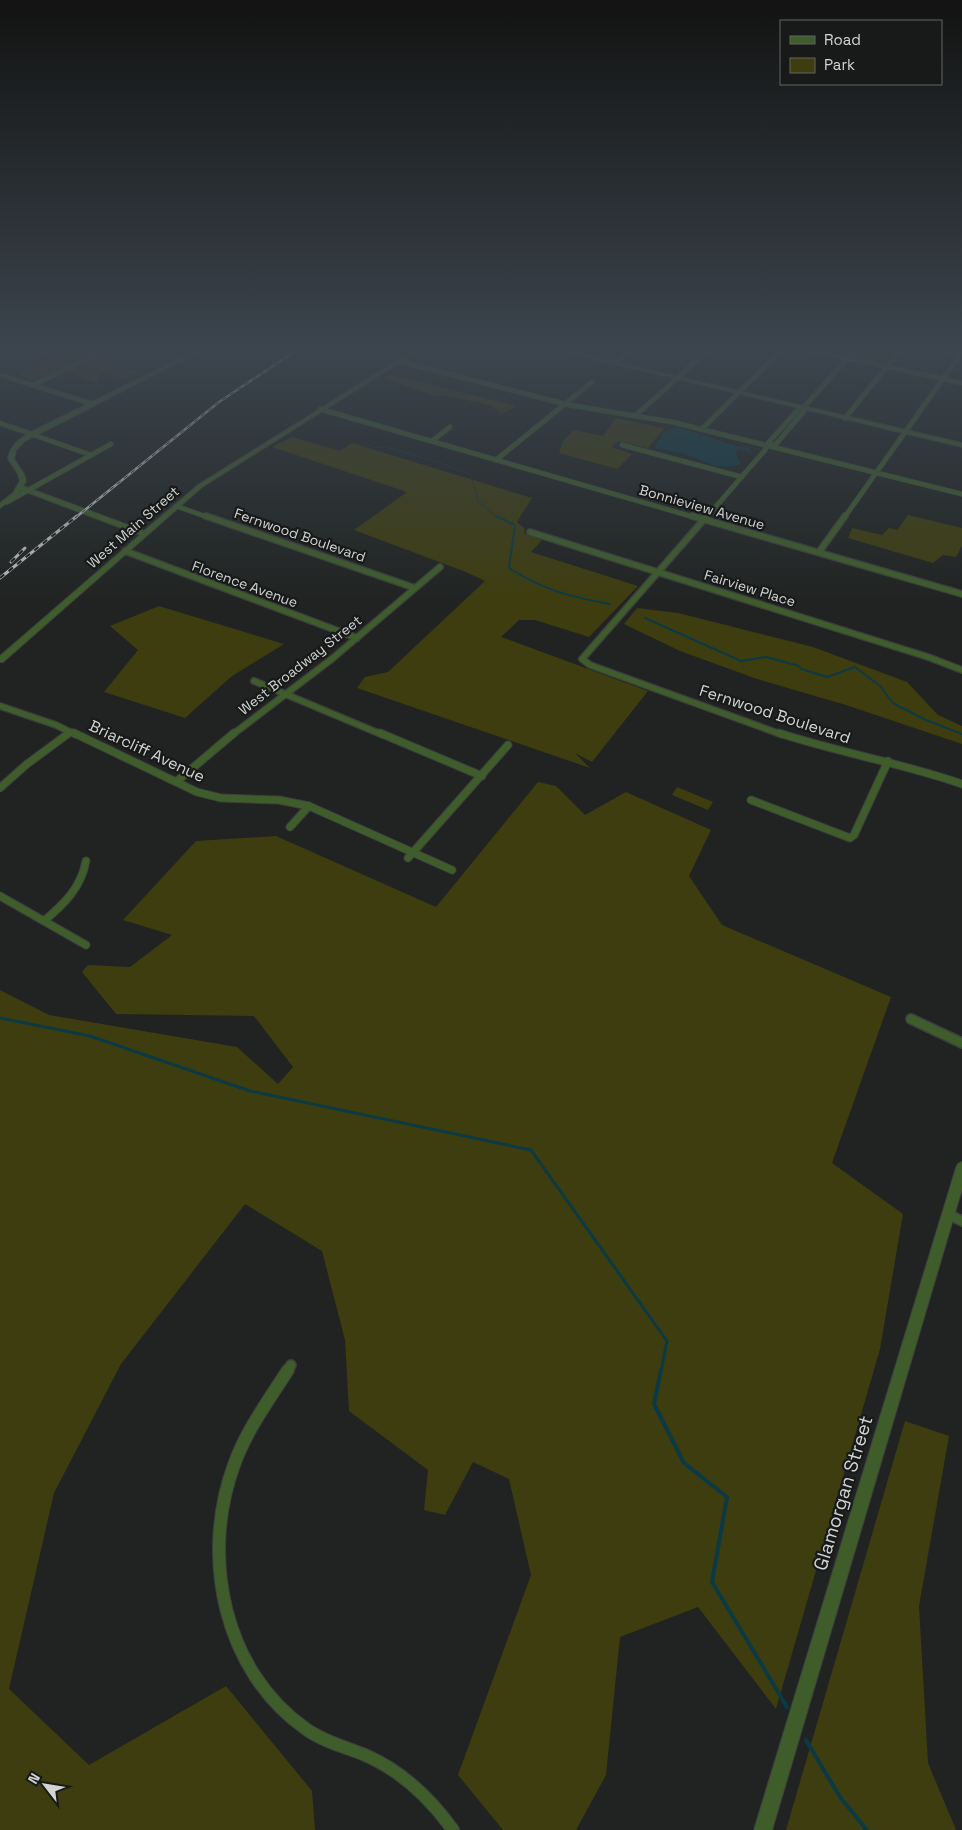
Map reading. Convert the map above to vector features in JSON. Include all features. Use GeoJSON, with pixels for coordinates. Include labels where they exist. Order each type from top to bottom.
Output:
{"type":"FeatureCollection","features":[{"type":"Feature","properties":{"kind":"street","name":"West Main Street"},"geometry":{"type":"LineString","coordinates":[[0,660],[176,506],[215,475],[281,433]]}},
{"type":"Feature","properties":{"kind":"street","name":"Bonnieview Avenue"},"geometry":{"type":"LineString","coordinates":[[405,433],[962,594]]}},
{"type":"Feature","properties":{"kind":"street"},"geometry":{"type":"LineString","coordinates":[[432,441],[442,433]]}},
{"type":"Feature","properties":{"kind":"street"},"geometry":{"type":"LineString","coordinates":[[496,460],[528,433]]}},
{"type":"Feature","properties":{"kind":"street"},"geometry":{"type":"LineString","coordinates":[[719,433],[962,494]]}},
{"type":"Feature","properties":{"kind":"street"},"geometry":{"type":"LineString","coordinates":[[658,572],[742,477],[777,433]]}},
{"type":"Feature","properties":{"kind":"street"},"geometry":{"type":"LineString","coordinates":[[820,552],[905,433]]}},
{"type":"Feature","properties":{"kind":"street"},"geometry":{"type":"LineString","coordinates":[[912,433],[962,446]]}},
{"type":"Feature","properties":{"kind":"street"},"geometry":{"type":"LineString","coordinates":[[3,504],[20,487],[22,478],[12,462],[11,455],[16,446],[32,434],[91,455]]}},
{"type":"Feature","properties":{"kind":"street"},"geometry":{"type":"LineString","coordinates":[[3,504],[111,444]]}},
{"type":"Feature","properties":{"kind":"street"},"geometry":{"type":"LineString","coordinates":[[622,445],[742,477]]}},
{"type":"Feature","properties":{"kind":"street"},"geometry":{"type":"LineString","coordinates":[[20,487],[145,534]]}},
{"type":"Feature","properties":{"kind":"street","name":"Fernwood Boulevard"},"geometry":{"type":"LineString","coordinates":[[176,506],[415,588]]}},
{"type":"Feature","properties":{"kind":"street","name":"Fairview Place"},"geometry":{"type":"LineString","coordinates":[[530,532],[928,657],[962,670]]}},
{"type":"Feature","properties":{"kind":"street","name":"Florence Avenue"},"geometry":{"type":"LineString","coordinates":[[125,551],[356,638]]}},
{"type":"Feature","properties":{"kind":"street","name":"West Broadway Street"},"geometry":{"type":"LineString","coordinates":[[176,782],[240,728],[356,638],[440,566]]}},
{"type":"Feature","properties":{"kind":"street","name":"Fernwood Boulevard"},"geometry":{"type":"LineString","coordinates":[[658,572],[586,652],[583,660],[590,665],[790,737],[832,750],[888,762],[962,784]]}},
{"type":"Feature","properties":{"kind":"street"},"geometry":{"type":"LineString","coordinates":[[254,681],[482,776]]}},
{"type":"Feature","properties":{"kind":"street","name":"Briarcliff Avenue"},"geometry":{"type":"LineString","coordinates":[[0,706],[37,717],[196,792],[216,797],[278,800],[309,806],[411,855],[452,870]]}},
{"type":"Feature","properties":{"kind":"street"},"geometry":{"type":"LineString","coordinates":[[0,788],[27,764],[71,732]]}},
{"type":"Feature","properties":{"kind":"street"},"geometry":{"type":"LineString","coordinates":[[411,855],[508,746]]}},
{"type":"Feature","properties":{"kind":"street"},"geometry":{"type":"LineString","coordinates":[[751,800],[850,838],[854,835],[888,762]]}},
{"type":"Feature","properties":{"kind":"street"},"geometry":{"type":"LineString","coordinates":[[290,827],[309,806]]}},
{"type":"Feature","properties":{"kind":"street"},"geometry":{"type":"LineString","coordinates":[[44,921],[78,889],[82,881],[86,861]]}},
{"type":"Feature","properties":{"kind":"street"},"geometry":{"type":"LineString","coordinates":[[0,896],[86,945]]}},
{"type":"Feature","properties":{"kind":"street"},"geometry":{"type":"LineString","coordinates":[[911,1019],[962,1043]]}},
{"type":"Feature","properties":{"kind":"street","name":"Glamorgan Street"},"geometry":{"type":"LineString","coordinates":[[763,1830],[962,1168]]}},
{"type":"Feature","properties":{"kind":"street"},"geometry":{"type":"LineString","coordinates":[[948,1214],[962,1221]]}},
{"type":"Feature","properties":{"kind":"street"},"geometry":{"type":"LineString","coordinates":[[292,1365],[246,1437],[226,1489],[220,1528],[220,1559],[221,1583],[231,1628],[247,1666],[280,1708],[304,1729],[324,1740],[366,1755],[406,1778],[433,1804],[453,1830]]}},
{"type":"Feature","properties":{"kind":"green space"},"geometry":{"type":"Polygon","coordinates":[[[571,433],[590,433],[603,436],[605,433],[660,433],[648,448],[619,441],[611,447],[632,454],[617,469],[559,453],[563,441],[571,433]]]}},
{"type":"Feature","properties":{"kind":"green space"},"geometry":{"type":"Polygon","coordinates":[[[292,437],[340,451],[352,443],[532,498],[517,522],[525,529],[524,534],[542,540],[531,552],[638,586],[589,637],[535,620],[519,620],[501,637],[648,691],[592,762],[575,753],[590,768],[357,688],[365,677],[388,672],[485,581],[354,530],[407,492],[272,447],[292,437]]]}},
{"type":"Feature","properties":{"kind":"green space"},"geometry":{"type":"Polygon","coordinates":[[[908,515],[962,528],[962,546],[956,557],[943,555],[933,563],[848,538],[852,528],[882,535],[889,528],[897,530],[908,515]]]}},
{"type":"Feature","properties":{"kind":"green space"},"geometry":{"type":"Polygon","coordinates":[[[159,606],[284,644],[232,676],[185,718],[104,692],[138,650],[110,626],[159,606]]]}},
{"type":"Feature","properties":{"kind":"green space"},"geometry":{"type":"Polygon","coordinates":[[[637,608],[678,613],[813,647],[907,682],[938,715],[962,726],[962,744],[846,705],[757,679],[680,651],[624,624],[637,608]]]}},
{"type":"Feature","properties":{"kind":"green space"},"geometry":{"type":"Polygon","coordinates":[[[538,782],[556,786],[585,815],[626,792],[711,830],[689,876],[722,925],[891,997],[832,1163],[903,1214],[880,1349],[776,1709],[698,1607],[620,1637],[606,1775],[576,1830],[503,1830],[458,1775],[531,1575],[509,1479],[473,1462],[445,1515],[424,1510],[428,1470],[349,1411],[345,1340],[322,1251],[245,1204],[121,1364],[54,1493],[9,1689],[89,1765],[226,1686],[312,1791],[315,1830],[0,1830],[0,990],[49,1015],[237,1047],[278,1084],[293,1067],[254,1016],[116,1014],[82,972],[88,965],[130,967],[172,935],[123,920],[196,841],[276,836],[436,907],[538,782]]]}},
{"type":"Feature","properties":{"kind":"green space"},"geometry":{"type":"Polygon","coordinates":[[[677,787],[713,802],[708,810],[672,795],[677,787]]]}},
{"type":"Feature","properties":{"kind":"green space"},"geometry":{"type":"Polygon","coordinates":[[[905,1421],[949,1436],[919,1606],[928,1763],[956,1830],[786,1830],[905,1421]]]}},
{"type":"Feature","properties":{"kind":"water"},"geometry":{"type":"Polygon","coordinates":[[[664,433],[696,433],[735,446],[751,448],[749,450],[753,453],[738,449],[736,454],[741,464],[730,467],[715,466],[685,454],[656,448],[655,445],[664,433]]]}},
{"type":"Feature","properties":{"kind":"waterway"},"geometry":{"type":"LineString","coordinates":[[365,443],[373,448],[386,447],[438,462],[471,475],[478,501],[498,518]]}},
{"type":"Feature","properties":{"kind":"waterway"},"geometry":{"type":"LineString","coordinates":[[496,516],[515,525],[509,568],[534,582],[558,592],[610,604]]}},
{"type":"Feature","properties":{"kind":"waterway"},"geometry":{"type":"LineString","coordinates":[[645,618],[741,661],[766,657],[799,666],[801,669],[827,677],[855,667],[880,686],[893,703],[926,720],[962,734]]}},
{"type":"Feature","properties":{"kind":"waterway"},"geometry":{"type":"LineString","coordinates":[[0,1018],[90,1036],[250,1091],[531,1150],[667,1341],[661,1371]]}},
{"type":"Feature","properties":{"kind":"waterway"},"geometry":{"type":"LineString","coordinates":[[661,1370],[654,1404],[684,1463],[727,1497],[712,1582],[787,1707]]}},
{"type":"Feature","properties":{"kind":"waterway"},"geometry":{"type":"LineString","coordinates":[[806,1740],[840,1797],[867,1830]]}},
{"type":"Feature","properties":{"kind":"railway"},"geometry":{"type":"LineString","coordinates":[[75,518],[180,433]]}},
{"type":"Feature","properties":{"kind":"railway"},"geometry":{"type":"LineString","coordinates":[[0,578],[77,516]]}},
{"type":"Feature","properties":{"kind":"railway"},"geometry":{"type":"LineString","coordinates":[[11,562],[25,548]]}}]}
